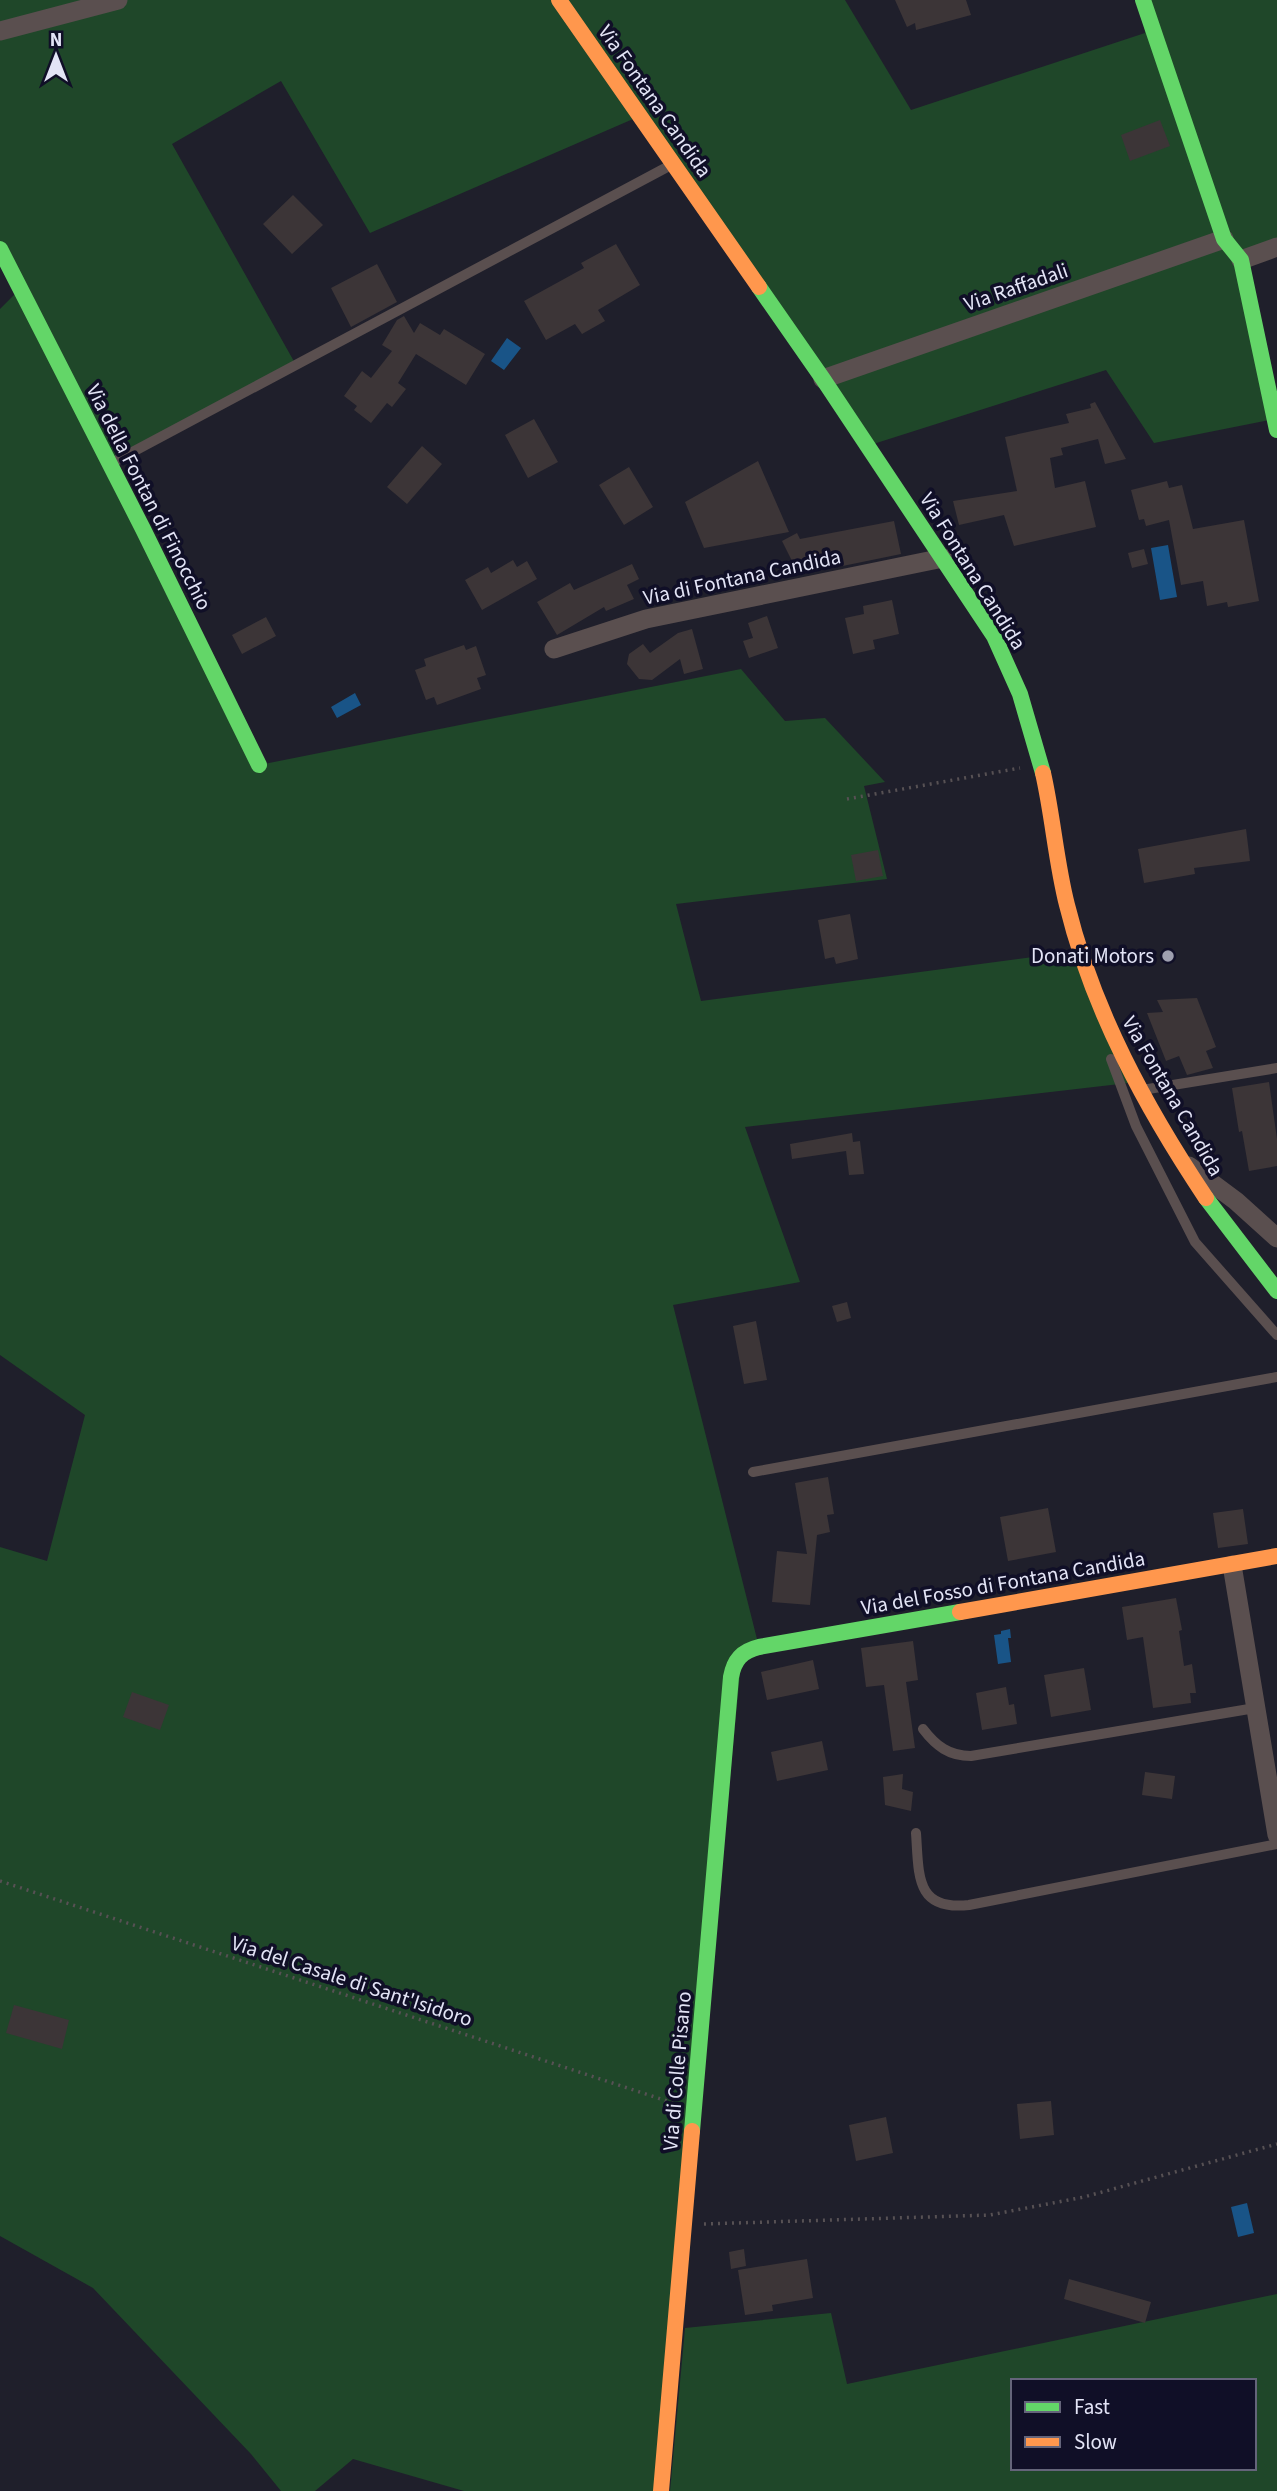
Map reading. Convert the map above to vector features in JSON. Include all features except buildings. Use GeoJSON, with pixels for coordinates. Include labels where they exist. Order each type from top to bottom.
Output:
{"type":"FeatureCollection","features":[{"type":"Feature","properties":{"kind":"street"},"geometry":{"type":"LineString","coordinates":[[0,31],[118,0]]}},
{"type":"Feature","properties":{"kind":"street","name":"Via Fontana Candida"},"geometry":{"type":"LineString","coordinates":[[559,0],[823,379],[981,615],[1004,655],[1026,712],[1041,764],[1065,896],[1079,951],[1104,1017],[1180,1159],[1250,1258],[1277,1291]]}},
{"type":"Feature","properties":{"kind":"street"},"geometry":{"type":"LineString","coordinates":[[1143,0],[1224,239],[1241,260],[1277,430]]}},
{"type":"Feature","properties":{"kind":"street","name":"Via Raffadali"},"geometry":{"type":"LineString","coordinates":[[823,379],[1224,239]]}},
{"type":"Feature","properties":{"kind":"street"},"geometry":{"type":"LineString","coordinates":[[1241,260],[1277,247]]}},
{"type":"Feature","properties":{"kind":"street","name":"Via della Fontan di Finocchio"},"geometry":{"type":"LineString","coordinates":[[0,249],[259,765]]}},
{"type":"Feature","properties":{"kind":"street","name":"Via di Fontana Candida"},"geometry":{"type":"LineString","coordinates":[[554,649],[660,616],[943,558]]}},
{"type":"Feature","properties":{"kind":"street"},"geometry":{"type":"LineString","coordinates":[[1180,1159],[1236,1201],[1277,1238]]}},
{"type":"Feature","properties":{"kind":"street","name":"Via del Fosso di Fontana Candida"},"geometry":{"type":"LineString","coordinates":[[738,1657],[759,1647],[1277,1556]]}},
{"type":"Feature","properties":{"kind":"street"},"geometry":{"type":"LineString","coordinates":[[1232,1565],[1277,1835]]}},
{"type":"Feature","properties":{"kind":"street","name":"Via di Colle Pisano"},"geometry":{"type":"LineString","coordinates":[[661,2491],[730,1677],[738,1657]]}},
{"type":"Feature","properties":{"kind":"lane"},"geometry":{"type":"LineString","coordinates":[[109,464],[673,164]]}},
{"type":"Feature","properties":{"kind":"lane"},"geometry":{"type":"LineString","coordinates":[[1104,1017],[1109,1051],[1129,1110],[1192,1237],[1207,1258],[1277,1335]]}},
{"type":"Feature","properties":{"kind":"lane"},"geometry":{"type":"LineString","coordinates":[[1142,1090],[1277,1068]]}},
{"type":"Feature","properties":{"kind":"lane"},"geometry":{"type":"LineString","coordinates":[[753,1472],[1277,1377]]}},
{"type":"Feature","properties":{"kind":"lane"},"geometry":{"type":"LineString","coordinates":[[923,1729],[945,1751],[971,1756],[1255,1708]]}},
{"type":"Feature","properties":{"kind":"lane"},"geometry":{"type":"LineString","coordinates":[[916,1833],[918,1863],[925,1891],[932,1900],[952,1906],[969,1905],[1277,1844]]}},
{"type":"Feature","properties":{"kind":"path"},"geometry":{"type":"LineString","coordinates":[[847,799],[1041,764]]}},
{"type":"Feature","properties":{"kind":"path","name":"Via del Casale di Sant'Isidoro"},"geometry":{"type":"LineString","coordinates":[[0,1881],[695,2111]]}},
{"type":"Feature","properties":{"kind":"path"},"geometry":{"type":"LineString","coordinates":[[685,2225],[990,2215],[1095,2194],[1277,2144]]}},
{"type":"Feature","properties":{"kind":"green space"},"geometry":{"type":"Polygon","coordinates":[[[0,0],[845,0],[911,110],[1145,33],[1143,0],[1277,0],[1277,247],[1241,260],[1275,419],[1154,443],[1106,370],[867,446],[640,116],[370,233],[281,81],[172,144],[296,365],[110,464],[259,765],[741,669],[785,721],[825,718],[885,782],[864,786],[887,879],[676,904],[701,1001],[1079,951],[1137,1082],[745,1127],[800,1282],[673,1305],[759,1647],[742,1654],[661,2491],[464,2491],[353,2459],[315,2491],[281,2491],[251,2454],[93,2288],[0,2236],[0,1547],[47,1561],[85,1415],[0,1355],[0,309],[20,289],[0,249],[0,0]]]}},
{"type":"Feature","properties":{"kind":"green space"},"geometry":{"type":"Polygon","coordinates":[[[1277,2294],[1277,2491],[670,2491],[685,2328],[831,2313],[847,2384],[1277,2294]]]}},
{"type":"Feature","properties":{"kind":"water"},"geometry":{"type":"Polygon","coordinates":[[[507,338],[521,348],[504,370],[491,361],[507,338]]]}},
{"type":"Feature","properties":{"kind":"water"},"geometry":{"type":"Polygon","coordinates":[[[1168,545],[1177,597],[1160,600],[1151,548],[1168,545]]]}},
{"type":"Feature","properties":{"kind":"water"},"geometry":{"type":"Polygon","coordinates":[[[355,693],[361,705],[337,718],[331,707],[355,693]]]}},
{"type":"Feature","properties":{"kind":"water"},"geometry":{"type":"Polygon","coordinates":[[[1010,1629],[1011,1638],[1008,1638],[1011,1662],[998,1664],[994,1635],[1010,1629]]]}},
{"type":"Feature","properties":{"kind":"water"},"geometry":{"type":"Polygon","coordinates":[[[1247,2203],[1254,2233],[1238,2237],[1231,2207],[1247,2203]]]}},
{"type":"Feature","properties":{"kind":"traffic: fast"},"geometry":{"type":"LineString","coordinates":[[1143,0],[1224,239],[1241,260],[1277,430]]}},
{"type":"Feature","properties":{"kind":"traffic: fast"},"geometry":{"type":"LineString","coordinates":[[0,249],[143,529],[259,765]]}},
{"type":"Feature","properties":{"kind":"traffic: fast"},"geometry":{"type":"LineString","coordinates":[[759,287],[994,636],[1020,694],[1043,773]]}},
{"type":"Feature","properties":{"kind":"traffic: fast"},"geometry":{"type":"LineString","coordinates":[[1206,1198],[1277,1291]]}},
{"type":"Feature","properties":{"kind":"traffic: fast"},"geometry":{"type":"LineString","coordinates":[[692,2131],[734,1666],[743,1654],[759,1647],[960,1612]]}},
{"type":"Feature","properties":{"kind":"traffic: slow"},"geometry":{"type":"LineString","coordinates":[[559,0],[759,287]]}},
{"type":"Feature","properties":{"kind":"traffic: slow"},"geometry":{"type":"LineString","coordinates":[[1043,773],[1063,889],[1091,983],[1143,1094],[1206,1198]]}},
{"type":"Feature","properties":{"kind":"traffic: slow"},"geometry":{"type":"LineString","coordinates":[[960,1612],[1277,1556]]}},
{"type":"Feature","properties":{"kind":"traffic: slow"},"geometry":{"type":"LineString","coordinates":[[661,2491],[692,2131]]}},
{"type":"Feature","properties":{"kind":"place","name":"Donati Motors"},"geometry":{"type":"Point","coordinates":[1168,956]}}]}
